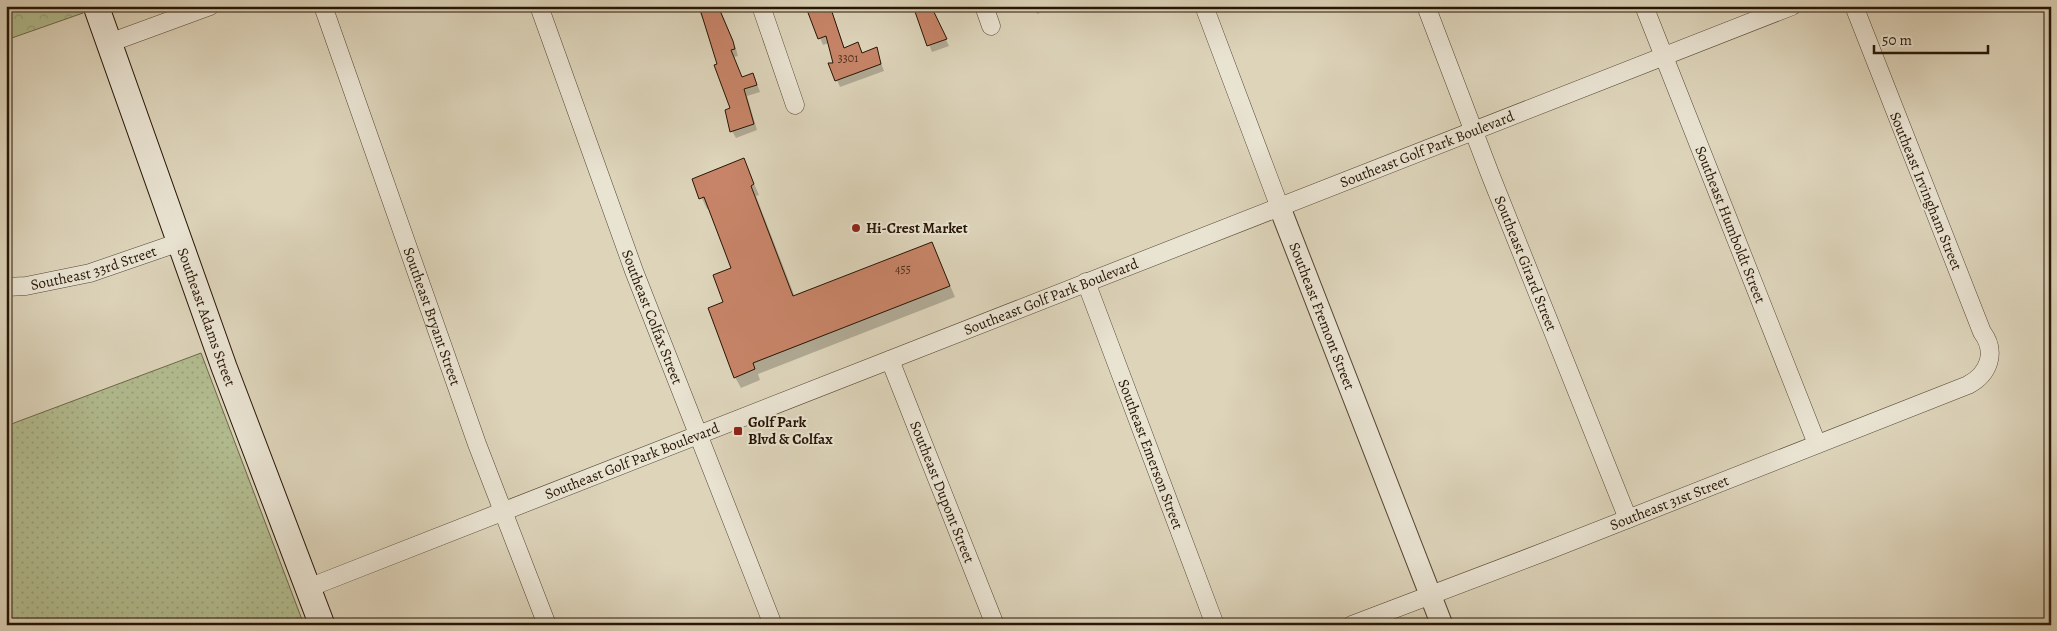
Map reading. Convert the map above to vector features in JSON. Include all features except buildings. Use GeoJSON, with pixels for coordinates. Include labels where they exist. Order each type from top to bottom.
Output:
{"type":"FeatureCollection","features":[{"type":"Feature","properties":{"kind":"main road","name":"Southeast Adams Street"},"geometry":{"type":"LineString","coordinates":[[96,6],[224,367],[322,625]]}},
{"type":"Feature","properties":{"kind":"street"},"geometry":{"type":"LineString","coordinates":[[109,43],[210,6]]}},
{"type":"Feature","properties":{"kind":"street","name":"Southeast Bryant Street"},"geometry":{"type":"LineString","coordinates":[[324,6],[477,444],[547,625]]}},
{"type":"Feature","properties":{"kind":"street","name":"Southeast Colfax Street"},"geometry":{"type":"LineString","coordinates":[[539,6],[634,271],[773,625]]}},
{"type":"Feature","properties":{"kind":"street"},"geometry":{"type":"LineString","coordinates":[[761,6],[795,105]]}},
{"type":"Feature","properties":{"kind":"street"},"geometry":{"type":"LineString","coordinates":[[984,6],[991,26]]}},
{"type":"Feature","properties":{"kind":"street","name":"Southeast Fremont Street"},"geometry":{"type":"LineString","coordinates":[[1204,6],[1280,208],[1442,625]]}},
{"type":"Feature","properties":{"kind":"street","name":"Southeast Girard Street"},"geometry":{"type":"LineString","coordinates":[[1426,6],[1628,519]]}},
{"type":"Feature","properties":{"kind":"street","name":"Southeast Humboldt Street"},"geometry":{"type":"LineString","coordinates":[[1644,6],[1817,444]]}},
{"type":"Feature","properties":{"kind":"street","name":"Southeast Golf Park Boulevard"},"geometry":{"type":"LineString","coordinates":[[308,588],[1792,6]]}},
{"type":"Feature","properties":{"kind":"street","name":"Southeast Irvingham Street"},"geometry":{"type":"LineString","coordinates":[[1854,6],[1982,332],[1990,346],[1990,356],[1983,375]]}},
{"type":"Feature","properties":{"kind":"street","name":"Southeast 33rd Street"},"geometry":{"type":"LineString","coordinates":[[6,287],[26,286],[90,274],[180,242]]}},
{"type":"Feature","properties":{"kind":"street","name":"Southeast Emerson Street"},"geometry":{"type":"LineString","coordinates":[[1086,282],[1215,625]]}},
{"type":"Feature","properties":{"kind":"street","name":"Southeast Dupont Street"},"geometry":{"type":"LineString","coordinates":[[890,360],[995,625]]}},
{"type":"Feature","properties":{"kind":"street","name":"Southeast 31st Street"},"geometry":{"type":"LineString","coordinates":[[1352,625],[1968,385],[1983,375]]}},
{"type":"Feature","properties":{"kind":"green space"},"geometry":{"type":"Polygon","coordinates":[[[6,6],[80,6],[83,13],[6,40],[6,6]]]}},
{"type":"Feature","properties":{"kind":"green space"},"geometry":{"type":"Polygon","coordinates":[[[201,353],[304,625],[6,625],[6,426],[201,353]]]}},
{"type":"Feature","properties":{"kind":"place","name":"Hi-Crest Market"},"geometry":{"type":"Point","coordinates":[856,228]}},
{"type":"Feature","properties":{"kind":"place","name":"Golf Park Blvd & Colfax"},"geometry":{"type":"Point","coordinates":[738,431]}}]}
